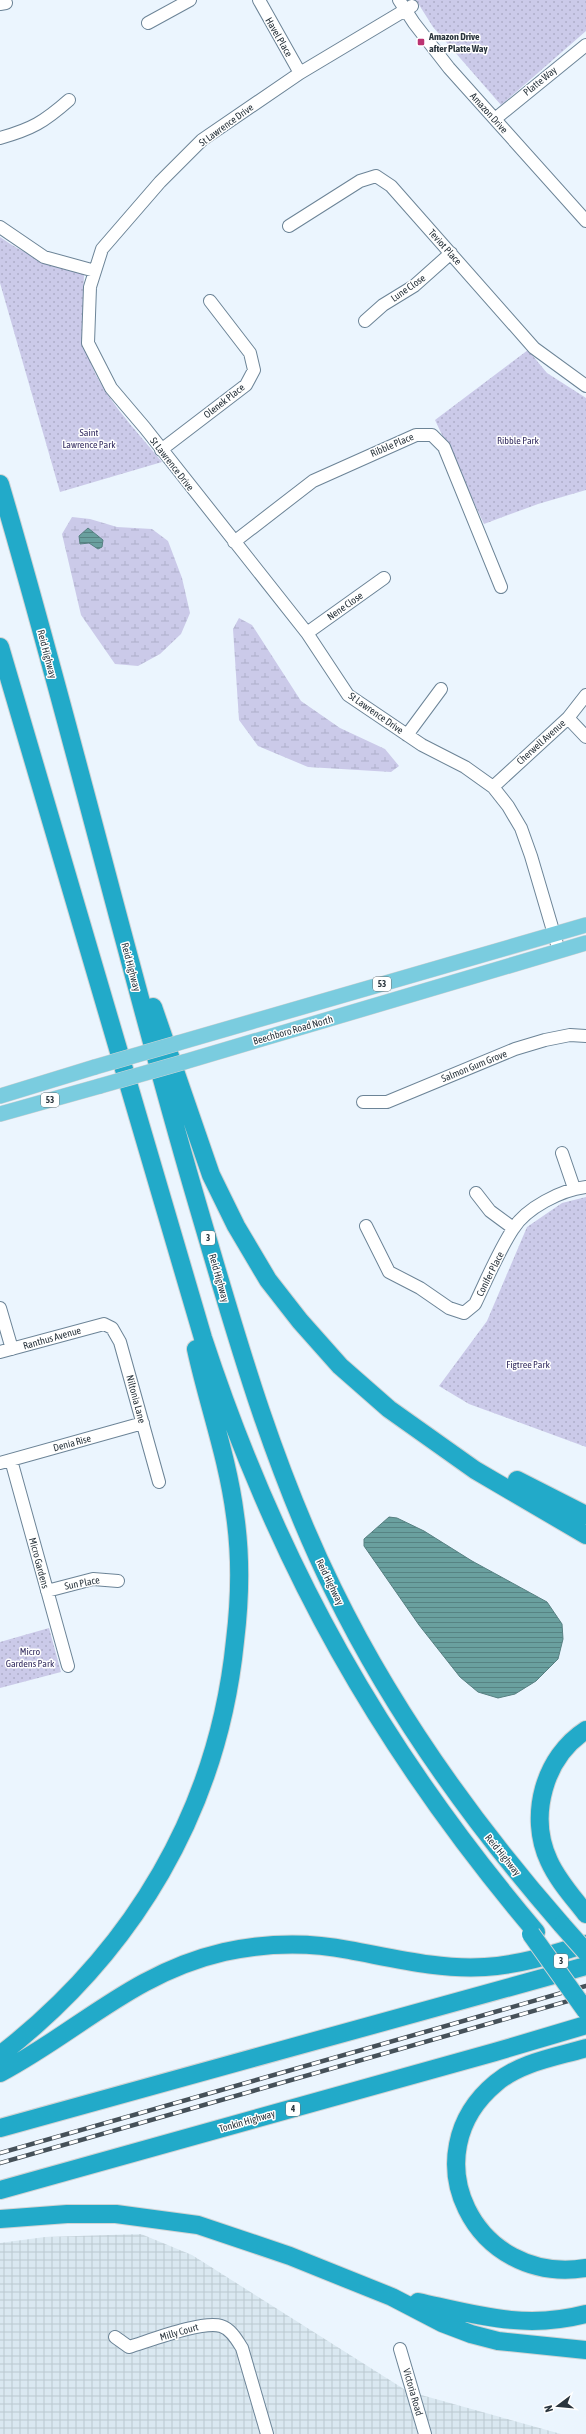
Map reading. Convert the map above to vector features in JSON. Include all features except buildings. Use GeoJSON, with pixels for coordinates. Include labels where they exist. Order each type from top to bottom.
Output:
{"type":"FeatureCollection","features":[{"type":"Feature","properties":{"kind":"highway","name":"Reid Highway"},"geometry":{"type":"LineString","coordinates":[[0,484],[55,682],[159,1072],[250,1382],[288,1488],[310,1540],[353,1629],[418,1738],[482,1830],[586,1952]]}},
{"type":"Feature","properties":{"kind":"highway"},"geometry":{"type":"LineString","coordinates":[[0,647],[221,1392],[262,1499],[286,1551],[338,1653],[379,1720],[430,1798],[534,1933],[586,2011]]}},
{"type":"Feature","properties":{"kind":"highway"},"geometry":{"type":"LineString","coordinates":[[55,682],[80,777],[136,960],[211,1175],[236,1226],[268,1280],[300,1321],[340,1366],[390,1408],[476,1470],[586,1535]]}},
{"type":"Feature","properties":{"kind":"highway"},"geometry":{"type":"LineString","coordinates":[[0,2055],[53,2011],[103,1958],[130,1923],[165,1868],[193,1808],[209,1767],[226,1704],[234,1660],[239,1587],[235,1514],[150,1155]]}},
{"type":"Feature","properties":{"kind":"highway"},"geometry":{"type":"LineString","coordinates":[[432,1438],[586,1514]]}},
{"type":"Feature","properties":{"kind":"highway"},"geometry":{"type":"LineString","coordinates":[[586,1730],[570,1743],[551,1769],[543,1791],[539,1814],[540,1830],[548,1860],[556,1874],[586,1914]]}},
{"type":"Feature","properties":{"kind":"highway","name":"3"},"geometry":{"type":"LineString","coordinates":[[534,1933],[586,1989]]}},
{"type":"Feature","properties":{"kind":"highway"},"geometry":{"type":"LineString","coordinates":[[0,2073],[33,2055],[138,1984],[174,1968],[225,1952],[256,1947],[317,1946],[448,1966],[485,1967],[522,1963],[586,1944]]}},
{"type":"Feature","properties":{"kind":"highway"},"geometry":{"type":"LineString","coordinates":[[0,2128],[586,1966]]}},
{"type":"Feature","properties":{"kind":"highway","name":"Tonkin Highway"},"geometry":{"type":"LineString","coordinates":[[0,2190],[495,2052],[586,2024]]}},
{"type":"Feature","properties":{"kind":"highway"},"geometry":{"type":"LineString","coordinates":[[586,2048],[523,2067],[496,2083],[475,2106],[467,2120],[458,2150],[457,2166],[459,2182],[468,2212],[486,2238],[498,2248],[511,2257],[540,2268],[556,2271],[586,2268]]}},
{"type":"Feature","properties":{"kind":"highway"},"geometry":{"type":"LineString","coordinates":[[0,2219],[67,2214],[116,2214],[198,2225],[290,2256],[392,2297],[442,2323],[471,2334],[498,2341],[586,2350]]}},
{"type":"Feature","properties":{"kind":"highway"},"geometry":{"type":"LineString","coordinates":[[392,2297],[468,2315],[504,2320],[541,2321],[586,2314]]}},
{"type":"Feature","properties":{"kind":"main road","name":"Beechboro Road North"},"geometry":{"type":"LineString","coordinates":[[0,1096],[95,1067],[586,925]]}},
{"type":"Feature","properties":{"kind":"main road","name":"Beechboro Road North"},"geometry":{"type":"LineString","coordinates":[[0,1114],[184,1062],[586,943]]}},
{"type":"Feature","properties":{"kind":"street"},"geometry":{"type":"LineString","coordinates":[[148,23],[190,0]]}},
{"type":"Feature","properties":{"kind":"street","name":"Havel Place"},"geometry":{"type":"LineString","coordinates":[[259,0],[300,73]]}},
{"type":"Feature","properties":{"kind":"street","name":"Amazon Drive"},"geometry":{"type":"LineString","coordinates":[[399,0],[409,6],[434,51],[498,116],[586,210]]}},
{"type":"Feature","properties":{"kind":"street","name":"St Lawrence Drive"},"geometry":{"type":"LineString","coordinates":[[409,6],[300,73],[202,140],[160,182],[102,249],[90,287],[88,343],[111,388],[307,633],[348,695],[407,735],[465,767],[493,787],[508,806],[521,828],[531,856],[559,951]]}},
{"type":"Feature","properties":{"kind":"street","name":"Platte Way"},"geometry":{"type":"LineString","coordinates":[[498,116],[584,50]]}},
{"type":"Feature","properties":{"kind":"street"},"geometry":{"type":"LineString","coordinates":[[0,138],[27,130],[46,120],[69,100]]}},
{"type":"Feature","properties":{"kind":"street","name":"Amazon Drive"},"geometry":{"type":"LineString","coordinates":[[498,116],[586,222]]}},
{"type":"Feature","properties":{"kind":"street","name":"Teviot Place"},"geometry":{"type":"LineString","coordinates":[[289,226],[360,181],[376,176],[391,186],[534,348],[586,386]]}},
{"type":"Feature","properties":{"kind":"street"},"geometry":{"type":"LineString","coordinates":[[0,226],[44,257],[95,271]]}},
{"type":"Feature","properties":{"kind":"street","name":"Lune Close"},"geometry":{"type":"LineString","coordinates":[[366,321],[383,305],[414,286],[451,253]]}},
{"type":"Feature","properties":{"kind":"street","name":"Olenek Place"},"geometry":{"type":"LineString","coordinates":[[161,450],[246,385],[254,370],[250,353],[210,301]]}},
{"type":"Feature","properties":{"kind":"street","name":"Ribble Place"},"geometry":{"type":"LineString","coordinates":[[234,542],[313,481],[327,473],[416,435],[432,435],[444,446],[501,587]]}},
{"type":"Feature","properties":{"kind":"street","name":"Nene Close"},"geometry":{"type":"LineString","coordinates":[[307,633],[384,578]]}},
{"type":"Feature","properties":{"kind":"street"},"geometry":{"type":"LineString","coordinates":[[407,735],[441,689]]}},
{"type":"Feature","properties":{"kind":"street","name":"Cherwell Avenue"},"geometry":{"type":"LineString","coordinates":[[493,787],[568,718],[586,695]]}},
{"type":"Feature","properties":{"kind":"street"},"geometry":{"type":"LineString","coordinates":[[568,718],[586,737]]}},
{"type":"Feature","properties":{"kind":"street","name":"Salmon Gum Grove"},"geometry":{"type":"LineString","coordinates":[[363,1102],[387,1102],[515,1049],[545,1040],[570,1035],[586,1036]]}},
{"type":"Feature","properties":{"kind":"street"},"geometry":{"type":"LineString","coordinates":[[562,1153],[574,1188]]}},
{"type":"Feature","properties":{"kind":"street","name":"Conifer Place"},"geometry":{"type":"LineString","coordinates":[[366,1226],[389,1272],[420,1288],[449,1308],[464,1313],[475,1304],[513,1228],[544,1200],[574,1188],[586,1187]]}},
{"type":"Feature","properties":{"kind":"street"},"geometry":{"type":"LineString","coordinates":[[476,1193],[490,1211],[513,1228]]}},
{"type":"Feature","properties":{"kind":"street"},"geometry":{"type":"LineString","coordinates":[[0,1308],[12,1349]]}},
{"type":"Feature","properties":{"kind":"street","name":"Ranthus Avenue"},"geometry":{"type":"LineString","coordinates":[[0,1352],[104,1324]]}},
{"type":"Feature","properties":{"kind":"street","name":"Niltonia Lane"},"geometry":{"type":"LineString","coordinates":[[104,1324],[112,1328],[120,1342],[159,1482]]}},
{"type":"Feature","properties":{"kind":"street","name":"Denia Rise"},"geometry":{"type":"LineString","coordinates":[[5,1461],[143,1423]]}},
{"type":"Feature","properties":{"kind":"street","name":"Micro Gardens"},"geometry":{"type":"LineString","coordinates":[[5,1461],[47,1591],[68,1666]]}},
{"type":"Feature","properties":{"kind":"street","name":"Sun Place"},"geometry":{"type":"LineString","coordinates":[[47,1591],[93,1579],[118,1581]]}},
{"type":"Feature","properties":{"kind":"street","name":"Milly Court"},"geometry":{"type":"LineString","coordinates":[[116,2338],[129,2347],[207,2324],[222,2326],[234,2336],[242,2348],[267,2434]]}},
{"type":"Feature","properties":{"kind":"street","name":"Victoria Road"},"geometry":{"type":"LineString","coordinates":[[400,2349],[425,2434]]}},
{"type":"Feature","properties":{"kind":"shaded area"},"geometry":{"type":"Polygon","coordinates":[[[88,528],[103,540],[102,547],[98,549],[89,543],[80,544],[79,536],[88,528]]]}},
{"type":"Feature","properties":{"kind":"shaded area"},"geometry":{"type":"Polygon","coordinates":[[[389,1517],[397,1518],[424,1531],[472,1561],[547,1602],[562,1624],[563,1639],[558,1659],[536,1681],[515,1694],[498,1698],[478,1692],[460,1677],[419,1625],[364,1546],[364,1539],[389,1517]]]}},
{"type":"Feature","properties":{"kind":"shaded area"},"geometry":{"type":"Polygon","coordinates":[[[141,2234],[192,2255],[407,2391],[561,2434],[0,2434],[0,2243],[45,2237],[141,2234]]]}},
{"type":"Feature","properties":{"kind":"green space"},"geometry":{"type":"Polygon","coordinates":[[[416,0],[586,0],[586,31],[501,105],[433,27],[416,0]]]}},
{"type":"Feature","properties":{"kind":"green space","name":"Saint Lawrence Park"},"geometry":{"type":"Polygon","coordinates":[[[0,237],[30,255],[84,274],[84,324],[88,354],[93,368],[109,397],[119,411],[162,462],[60,492],[0,283],[0,237]]]}},
{"type":"Feature","properties":{"kind":"green space","name":"Ribble Park"},"geometry":{"type":"Polygon","coordinates":[[[528,350],[547,373],[586,398],[586,490],[538,504],[484,524],[435,420],[528,350]]]}},
{"type":"Feature","properties":{"kind":"green space"},"geometry":{"type":"Polygon","coordinates":[[[72,517],[90,519],[117,527],[152,529],[168,541],[182,578],[190,613],[181,634],[160,654],[138,666],[115,664],[81,615],[62,534],[72,517]]]}},
{"type":"Feature","properties":{"kind":"green space"},"geometry":{"type":"Polygon","coordinates":[[[239,618],[252,625],[301,701],[340,728],[385,749],[399,766],[391,772],[308,767],[258,746],[239,720],[233,629],[239,618]]]}},
{"type":"Feature","properties":{"kind":"green space","name":"Figtree Park"},"geometry":{"type":"Polygon","coordinates":[[[586,1197],[586,1447],[469,1404],[439,1386],[487,1321],[527,1227],[562,1203],[586,1197]]]}},
{"type":"Feature","properties":{"kind":"green space","name":"Micro Gardens Park"},"geometry":{"type":"Polygon","coordinates":[[[49,1628],[61,1672],[0,1688],[0,1642],[49,1628]]]}},
{"type":"Feature","properties":{"kind":"railway"},"geometry":{"type":"LineString","coordinates":[[0,2153],[586,1986]]}},
{"type":"Feature","properties":{"kind":"railway"},"geometry":{"type":"LineString","coordinates":[[0,2163],[586,1996]]}},
{"type":"Feature","properties":{"kind":"place","name":"Amazon Drive after Platte Way"},"geometry":{"type":"Point","coordinates":[421,42]}}]}
